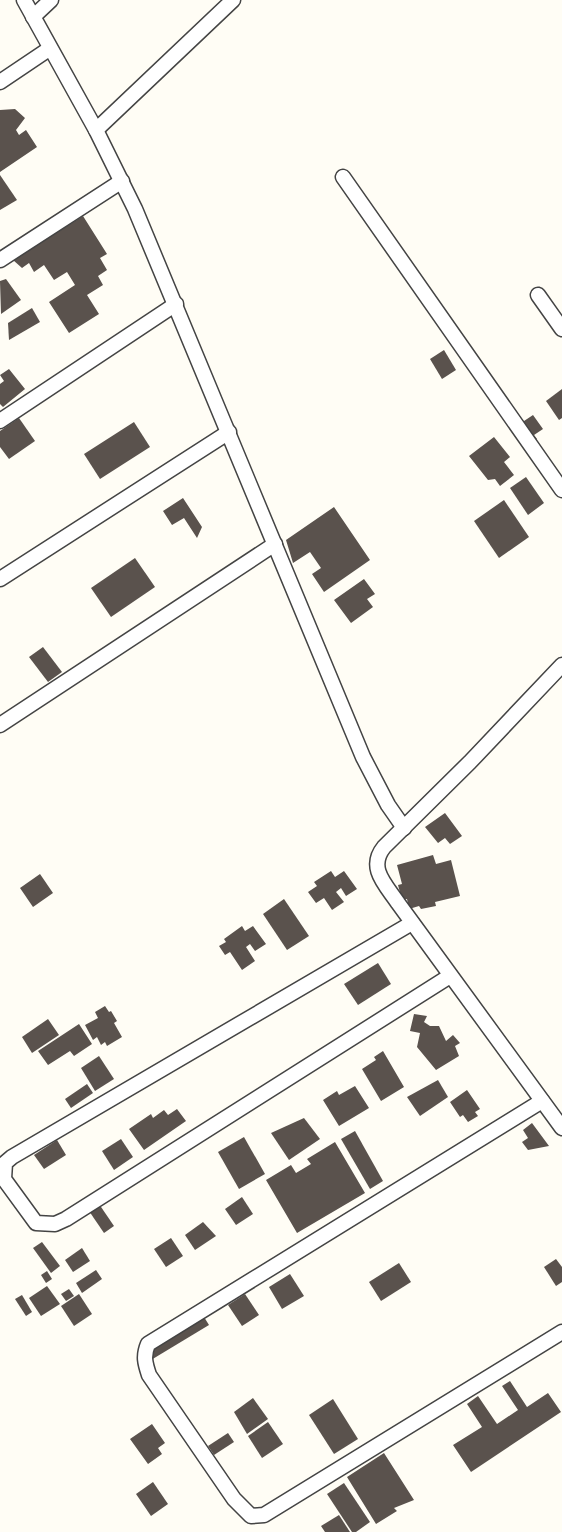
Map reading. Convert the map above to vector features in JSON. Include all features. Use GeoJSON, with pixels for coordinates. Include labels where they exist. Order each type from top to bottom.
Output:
{"type":"FeatureCollection","features":[{"type":"Feature","properties":{"kind":"street"},"geometry":{"type":"LineString","coordinates":[[24,0],[122,181],[176,304],[363,757],[388,805],[404,828]]}},
{"type":"Feature","properties":{"kind":"street"},"geometry":{"type":"LineString","coordinates":[[33,17],[51,0]]}},
{"type":"Feature","properties":{"kind":"street"},"geometry":{"type":"LineString","coordinates":[[96,130],[233,0]]}},
{"type":"Feature","properties":{"kind":"street"},"geometry":{"type":"LineString","coordinates":[[0,82],[49,49]]}},
{"type":"Feature","properties":{"kind":"street"},"geometry":{"type":"LineString","coordinates":[[343,177],[562,490]]}},
{"type":"Feature","properties":{"kind":"street"},"geometry":{"type":"LineString","coordinates":[[0,260],[122,181]]}},
{"type":"Feature","properties":{"kind":"street"},"geometry":{"type":"LineString","coordinates":[[538,295],[562,329]]}},
{"type":"Feature","properties":{"kind":"street"},"geometry":{"type":"LineString","coordinates":[[0,421],[176,304]]}},
{"type":"Feature","properties":{"kind":"street"},"geometry":{"type":"LineString","coordinates":[[0,579],[229,432]]}},
{"type":"Feature","properties":{"kind":"street"},"geometry":{"type":"LineString","coordinates":[[0,725],[275,544]]}},
{"type":"Feature","properties":{"kind":"street"},"geometry":{"type":"LineString","coordinates":[[562,665],[379,854],[376,864],[378,874],[412,923],[562,1128]]}},
{"type":"Feature","properties":{"kind":"street"},"geometry":{"type":"LineString","coordinates":[[412,923],[12,1157],[5,1163],[5,1179],[36,1223],[55,1224],[66,1219],[450,976]]}},
{"type":"Feature","properties":{"kind":"street"},"geometry":{"type":"LineString","coordinates":[[542,1101],[148,1344],[144,1354],[149,1375],[241,1509],[251,1516],[264,1516],[562,1332]]}},
{"type":"Feature","properties":{"kind":"building"},"geometry":{"type":"Polygon","coordinates":[[[15,109],[25,118],[16,130],[19,135],[26,130],[37,147],[0,172],[0,110],[15,109]]]}},
{"type":"Feature","properties":{"kind":"building"},"geometry":{"type":"Polygon","coordinates":[[[0,175],[17,200],[0,210],[0,175]]]}},
{"type":"Feature","properties":{"kind":"building"},"geometry":{"type":"Polygon","coordinates":[[[83,216],[107,254],[100,258],[107,270],[98,276],[103,285],[87,295],[99,314],[69,333],[49,302],[75,285],[67,272],[54,280],[44,265],[34,272],[29,263],[22,268],[13,260],[83,216]]]}},
{"type":"Feature","properties":{"kind":"building"},"geometry":{"type":"Polygon","coordinates":[[[6,279],[21,300],[1,314],[0,281],[6,279]]]}},
{"type":"Feature","properties":{"kind":"building"},"geometry":{"type":"Polygon","coordinates":[[[32,308],[40,322],[9,340],[8,323],[32,308]]]}},
{"type":"Feature","properties":{"kind":"building"},"geometry":{"type":"Polygon","coordinates":[[[444,350],[456,370],[442,379],[430,359],[444,350]]]}},
{"type":"Feature","properties":{"kind":"building"},"geometry":{"type":"Polygon","coordinates":[[[9,369],[25,389],[3,407],[0,404],[0,384],[4,381],[0,375],[9,369]]]}},
{"type":"Feature","properties":{"kind":"building"},"geometry":{"type":"Polygon","coordinates":[[[562,389],[562,418],[559,420],[546,401],[562,389]]]}},
{"type":"Feature","properties":{"kind":"building"},"geometry":{"type":"Polygon","coordinates":[[[533,415],[543,429],[534,435],[537,439],[531,443],[518,425],[533,415]]]}},
{"type":"Feature","properties":{"kind":"building"},"geometry":{"type":"Polygon","coordinates":[[[19,418],[35,441],[9,459],[0,447],[0,431],[19,418]]]}},
{"type":"Feature","properties":{"kind":"building"},"geometry":{"type":"Polygon","coordinates":[[[134,422],[150,447],[100,479],[84,454],[134,422]]]}},
{"type":"Feature","properties":{"kind":"building"},"geometry":{"type":"Polygon","coordinates":[[[494,437],[510,457],[504,462],[514,475],[500,486],[495,479],[488,480],[469,456],[494,437]]]}},
{"type":"Feature","properties":{"kind":"building"},"geometry":{"type":"Polygon","coordinates":[[[526,477],[544,503],[528,515],[510,488],[526,477]]]}},
{"type":"Feature","properties":{"kind":"building"},"geometry":{"type":"Polygon","coordinates":[[[183,498],[202,527],[197,538],[184,518],[172,525],[163,511],[183,498]]]}},
{"type":"Feature","properties":{"kind":"building"},"geometry":{"type":"Polygon","coordinates":[[[504,500],[529,537],[499,558],[474,521],[504,500]]]}},
{"type":"Feature","properties":{"kind":"building"},"geometry":{"type":"Polygon","coordinates":[[[334,507],[370,560],[324,592],[312,574],[321,568],[310,552],[293,563],[286,540],[334,507]]]}},
{"type":"Feature","properties":{"kind":"building"},"geometry":{"type":"Polygon","coordinates":[[[135,558],[155,587],[111,617],[91,588],[135,558]]]}},
{"type":"Feature","properties":{"kind":"building"},"geometry":{"type":"Polygon","coordinates":[[[364,579],[375,594],[367,599],[373,607],[351,623],[334,600],[364,579]]]}},
{"type":"Feature","properties":{"kind":"building"},"geometry":{"type":"Polygon","coordinates":[[[43,647],[62,672],[48,682],[29,657],[43,647]]]}},
{"type":"Feature","properties":{"kind":"building"},"geometry":{"type":"Polygon","coordinates":[[[445,813],[462,836],[450,844],[445,838],[438,843],[425,827],[445,813]]]}},
{"type":"Feature","properties":{"kind":"building"},"geometry":{"type":"Polygon","coordinates":[[[433,855],[436,864],[451,860],[460,896],[435,902],[436,906],[409,909],[407,899],[402,900],[398,885],[402,884],[397,865],[433,855]]]}},
{"type":"Feature","properties":{"kind":"building"},"geometry":{"type":"Polygon","coordinates":[[[331,871],[335,877],[344,871],[357,889],[346,896],[341,888],[336,892],[344,902],[332,910],[324,898],[316,903],[308,892],[317,886],[314,882],[331,871]]]}},
{"type":"Feature","properties":{"kind":"building"},"geometry":{"type":"Polygon","coordinates":[[[40,874],[53,893],[33,907],[20,888],[40,874]]]}},
{"type":"Feature","properties":{"kind":"building"},"geometry":{"type":"Polygon","coordinates":[[[284,899],[309,936],[287,950],[263,914],[284,899]]]}},
{"type":"Feature","properties":{"kind":"building"},"geometry":{"type":"Polygon","coordinates":[[[242,926],[245,931],[253,926],[266,944],[255,951],[250,944],[246,947],[255,961],[242,970],[230,952],[225,955],[219,946],[242,926]]]}},
{"type":"Feature","properties":{"kind":"building"},"geometry":{"type":"Polygon","coordinates":[[[378,963],[391,984],[358,1005],[344,984],[378,963]]]}},
{"type":"Feature","properties":{"kind":"building"},"geometry":{"type":"Polygon","coordinates":[[[105,1006],[117,1021],[114,1023],[122,1037],[107,1046],[105,1042],[101,1045],[97,1037],[93,1040],[85,1025],[98,1018],[95,1012],[105,1006]]]}},
{"type":"Feature","properties":{"kind":"building"},"geometry":{"type":"Polygon","coordinates":[[[414,1014],[427,1016],[424,1022],[430,1026],[439,1026],[446,1041],[453,1035],[460,1043],[455,1046],[459,1056],[436,1070],[417,1047],[420,1033],[410,1031],[414,1014]]]}},
{"type":"Feature","properties":{"kind":"building"},"geometry":{"type":"Polygon","coordinates":[[[48,1019],[59,1035],[32,1053],[22,1037],[48,1019]]]}},
{"type":"Feature","properties":{"kind":"building"},"geometry":{"type":"Polygon","coordinates":[[[79,1024],[92,1044],[74,1056],[70,1051],[48,1065],[38,1051],[79,1024]]]}},
{"type":"Feature","properties":{"kind":"building"},"geometry":{"type":"Polygon","coordinates":[[[383,1051],[404,1087],[381,1101],[362,1069],[376,1060],[374,1057],[383,1051]]]}},
{"type":"Feature","properties":{"kind":"building"},"geometry":{"type":"Polygon","coordinates":[[[99,1056],[114,1079],[95,1091],[81,1068],[99,1056]]]}},
{"type":"Feature","properties":{"kind":"building"},"geometry":{"type":"Polygon","coordinates":[[[438,1080],[448,1097],[420,1116],[407,1097],[438,1080]]]}},
{"type":"Feature","properties":{"kind":"building"},"geometry":{"type":"Polygon","coordinates":[[[87,1084],[93,1093],[71,1108],[65,1099],[87,1084]]]}},
{"type":"Feature","properties":{"kind":"building"},"geometry":{"type":"Polygon","coordinates":[[[355,1086],[369,1108],[339,1126],[323,1100],[337,1091],[339,1095],[355,1086]]]}},
{"type":"Feature","properties":{"kind":"building"},"geometry":{"type":"Polygon","coordinates":[[[467,1090],[480,1109],[475,1112],[478,1116],[468,1122],[463,1115],[460,1117],[450,1102],[467,1090]]]}},
{"type":"Feature","properties":{"kind":"building"},"geometry":{"type":"Polygon","coordinates":[[[177,1109],[186,1121],[144,1150],[129,1129],[151,1114],[153,1118],[164,1110],[168,1115],[177,1109]]]}},
{"type":"Feature","properties":{"kind":"building"},"geometry":{"type":"Polygon","coordinates":[[[304,1118],[320,1139],[289,1160],[271,1133],[304,1118]]]}},
{"type":"Feature","properties":{"kind":"building"},"geometry":{"type":"Polygon","coordinates":[[[532,1123],[549,1146],[528,1150],[522,1142],[528,1138],[523,1130],[532,1123]]]}},
{"type":"Feature","properties":{"kind":"building"},"geometry":{"type":"Polygon","coordinates":[[[355,1131],[383,1181],[370,1189],[341,1139],[355,1131]]]}},
{"type":"Feature","properties":{"kind":"building"},"geometry":{"type":"Polygon","coordinates":[[[244,1137],[265,1174],[239,1189],[218,1152],[244,1137]]]}},
{"type":"Feature","properties":{"kind":"building"},"geometry":{"type":"Polygon","coordinates":[[[121,1139],[133,1157],[114,1170],[102,1151],[121,1139]]]}},
{"type":"Feature","properties":{"kind":"building"},"geometry":{"type":"Polygon","coordinates":[[[57,1140],[66,1155],[44,1169],[34,1155],[57,1140]]]}},
{"type":"Feature","properties":{"kind":"building"},"geometry":{"type":"Polygon","coordinates":[[[335,1142],[365,1193],[297,1233],[266,1180],[291,1165],[296,1173],[311,1164],[307,1159],[335,1142]]]}},
{"type":"Feature","properties":{"kind":"building"},"geometry":{"type":"Polygon","coordinates":[[[242,1197],[253,1214],[236,1225],[225,1209],[242,1197]]]}},
{"type":"Feature","properties":{"kind":"building"},"geometry":{"type":"Polygon","coordinates":[[[99,1204],[114,1226],[104,1233],[89,1211],[99,1204]]]}},
{"type":"Feature","properties":{"kind":"building"},"geometry":{"type":"Polygon","coordinates":[[[203,1222],[216,1236],[195,1250],[185,1235],[203,1222]]]}},
{"type":"Feature","properties":{"kind":"building"},"geometry":{"type":"Polygon","coordinates":[[[171,1238],[183,1256],[166,1267],[154,1249],[171,1238]]]}},
{"type":"Feature","properties":{"kind":"building"},"geometry":{"type":"Polygon","coordinates":[[[42,1242],[60,1266],[51,1273],[33,1248],[42,1242]]]}},
{"type":"Feature","properties":{"kind":"building"},"geometry":{"type":"Polygon","coordinates":[[[82,1248],[90,1261],[73,1272],[65,1260],[82,1248]]]}},
{"type":"Feature","properties":{"kind":"building"},"geometry":{"type":"Polygon","coordinates":[[[556,1259],[562,1267],[562,1282],[556,1286],[544,1267],[556,1259]]]}},
{"type":"Feature","properties":{"kind":"building"},"geometry":{"type":"Polygon","coordinates":[[[399,1263],[411,1282],[381,1301],[369,1282],[399,1263]]]}},
{"type":"Feature","properties":{"kind":"building"},"geometry":{"type":"Polygon","coordinates":[[[96,1270],[102,1279],[82,1293],[76,1283],[96,1270]]]}},
{"type":"Feature","properties":{"kind":"building"},"geometry":{"type":"Polygon","coordinates":[[[47,1271],[52,1279],[46,1283],[41,1275],[47,1271]]]}},
{"type":"Feature","properties":{"kind":"building"},"geometry":{"type":"Polygon","coordinates":[[[290,1274],[304,1296],[282,1309],[269,1287],[290,1274]]]}},
{"type":"Feature","properties":{"kind":"building"},"geometry":{"type":"Polygon","coordinates":[[[47,1286],[60,1304],[41,1316],[29,1298],[47,1286]]]}},
{"type":"Feature","properties":{"kind":"building"},"geometry":{"type":"Polygon","coordinates":[[[69,1289],[74,1296],[66,1301],[61,1294],[69,1289]]]}},
{"type":"Feature","properties":{"kind":"building"},"geometry":{"type":"Polygon","coordinates":[[[79,1294],[92,1314],[74,1326],[61,1306],[79,1294]]]}},
{"type":"Feature","properties":{"kind":"building"},"geometry":{"type":"Polygon","coordinates":[[[245,1294],[259,1315],[242,1326],[228,1305],[245,1294]]]}},
{"type":"Feature","properties":{"kind":"building"},"geometry":{"type":"Polygon","coordinates":[[[22,1295],[32,1312],[26,1316],[15,1299],[22,1295]]]}},
{"type":"Feature","properties":{"kind":"building"},"geometry":{"type":"Polygon","coordinates":[[[204,1317],[209,1325],[151,1360],[146,1352],[204,1317]]]}},
{"type":"Feature","properties":{"kind":"building"},"geometry":{"type":"Polygon","coordinates":[[[510,1381],[527,1407],[548,1393],[561,1412],[471,1472],[453,1445],[482,1427],[467,1404],[478,1396],[497,1424],[518,1410],[502,1386],[510,1381]]]}},
{"type":"Feature","properties":{"kind":"building"},"geometry":{"type":"Polygon","coordinates":[[[253,1398],[268,1419],[247,1434],[234,1412],[253,1398]]]}},
{"type":"Feature","properties":{"kind":"building"},"geometry":{"type":"Polygon","coordinates":[[[333,1399],[358,1439],[334,1454],[309,1415],[333,1399]]]}},
{"type":"Feature","properties":{"kind":"building"},"geometry":{"type":"Polygon","coordinates":[[[268,1422],[283,1444],[262,1458],[248,1436],[268,1422]]]}},
{"type":"Feature","properties":{"kind":"building"},"geometry":{"type":"Polygon","coordinates":[[[152,1424],[165,1443],[158,1448],[162,1454],[148,1464],[130,1439],[152,1424]]]}},
{"type":"Feature","properties":{"kind":"building"},"geometry":{"type":"Polygon","coordinates":[[[228,1433],[234,1442],[214,1455],[208,1446],[228,1433]]]}},
{"type":"Feature","properties":{"kind":"building"},"geometry":{"type":"Polygon","coordinates":[[[384,1453],[414,1500],[394,1508],[397,1511],[376,1524],[347,1477],[384,1453]]]}},
{"type":"Feature","properties":{"kind":"building"},"geometry":{"type":"Polygon","coordinates":[[[153,1482],[168,1504],[151,1516],[136,1494],[153,1482]]]}},
{"type":"Feature","properties":{"kind":"building"},"geometry":{"type":"Polygon","coordinates":[[[344,1483],[370,1522],[356,1532],[352,1532],[327,1494],[344,1483]]]}},
{"type":"Feature","properties":{"kind":"building"},"geometry":{"type":"Polygon","coordinates":[[[339,1515],[350,1532],[325,1532],[321,1526],[339,1515]]]}}]}
